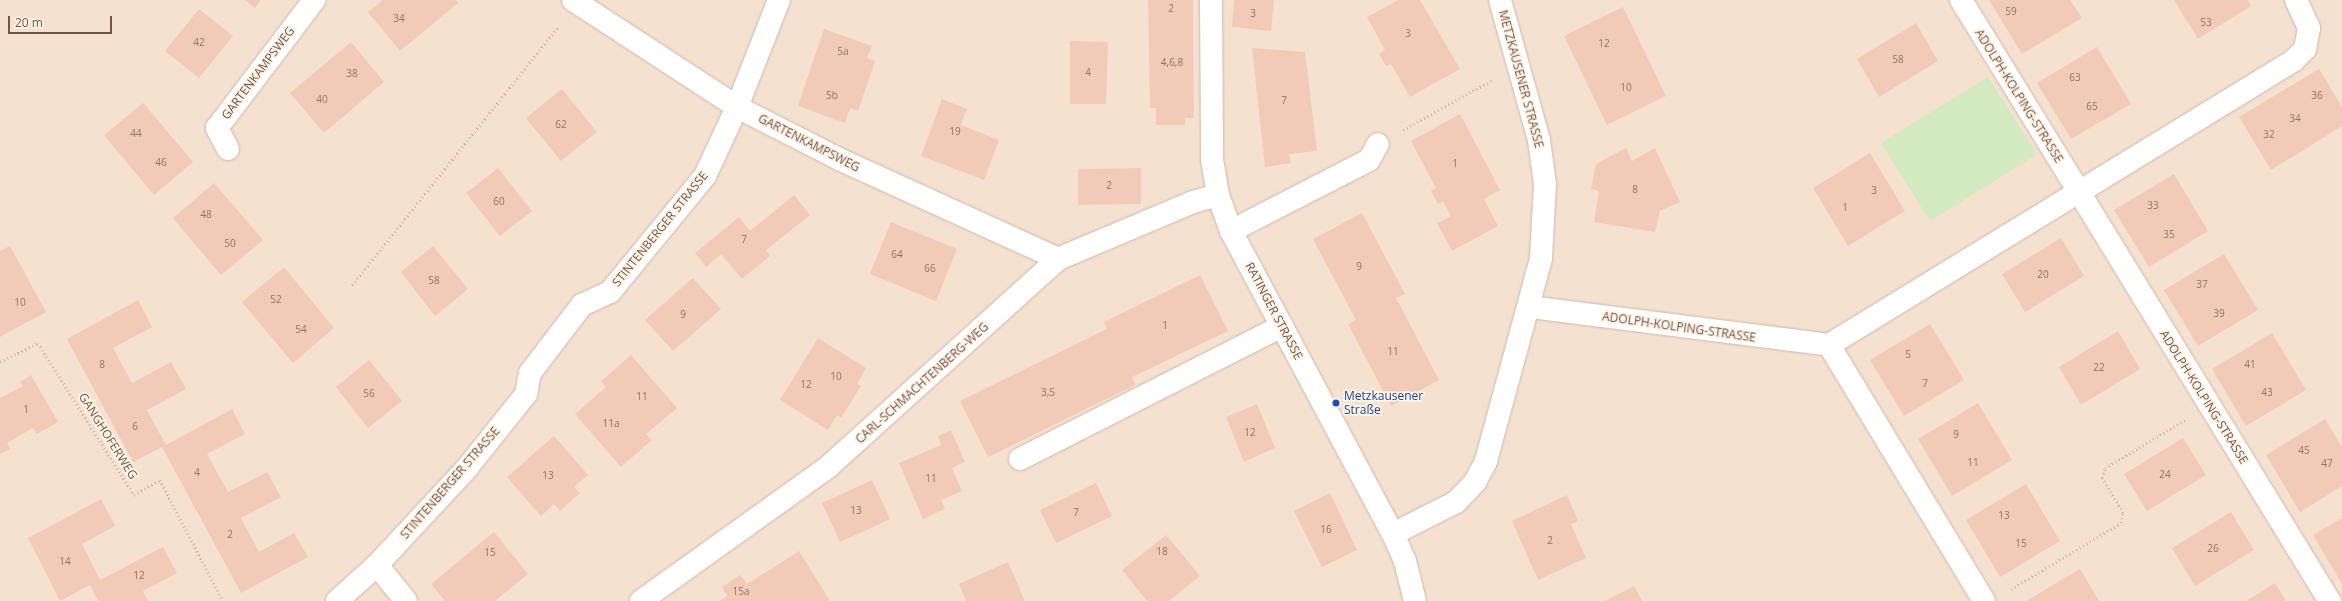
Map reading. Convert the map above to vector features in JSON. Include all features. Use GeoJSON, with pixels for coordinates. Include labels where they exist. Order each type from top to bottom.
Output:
{"type":"FeatureCollection","features":[{"type":"Feature","properties":{"kind":"street","name":"GARTENKAMPSWEG"},"geometry":{"type":"LineString","coordinates":[[228,149],[217,128],[314,0]]}},
{"type":"Feature","properties":{"kind":"street","name":"STINTENBERGER STRASSE"},"geometry":{"type":"LineString","coordinates":[[337,601],[377,565],[467,468],[526,394],[530,372],[582,305],[610,292],[705,176],[737,107],[779,0]]}},
{"type":"Feature","properties":{"kind":"street","name":"RATINGER STRASSE"},"geometry":{"type":"LineString","coordinates":[[1211,0],[1212,160],[1218,195],[1231,231],[1393,534],[1405,561],[1415,601]]}},
{"type":"Feature","properties":{"kind":"street","name":"METZKAUSENER STRASSE"},"geometry":{"type":"LineString","coordinates":[[1393,534],[1456,502],[1475,482],[1486,461],[1530,307],[1541,258],[1545,184],[1539,140],[1500,0]]}},
{"type":"Feature","properties":{"kind":"street","name":"ADOLPH-KOLPING-STRASSE"},"geometry":{"type":"LineString","coordinates":[[1961,0],[2330,601]]}},
{"type":"Feature","properties":{"kind":"street"},"geometry":{"type":"LineString","coordinates":[[1984,601],[1829,345],[2294,60],[2304,49],[2309,28],[2296,0]]}},
{"type":"Feature","properties":{"kind":"street","name":"GARTENKAMPSWEG"},"geometry":{"type":"LineString","coordinates":[[575,1],[737,107],[839,159],[1058,259]]}},
{"type":"Feature","properties":{"kind":"street"},"geometry":{"type":"LineString","coordinates":[[1231,231],[1368,160],[1378,144]]}},
{"type":"Feature","properties":{"kind":"street","name":"CARL-SCHMACHTENBERG-WEG"},"geometry":{"type":"LineString","coordinates":[[641,601],[828,467],[1058,259],[1193,202],[1218,195]]}},
{"type":"Feature","properties":{"kind":"street","name":"ADOLPH-KOLPING-STRASSE"},"geometry":{"type":"LineString","coordinates":[[1530,307],[1829,345]]}},
{"type":"Feature","properties":{"kind":"street"},"geometry":{"type":"LineString","coordinates":[[1020,459],[1282,326]]}},
{"type":"Feature","properties":{"kind":"street"},"geometry":{"type":"LineString","coordinates":[[377,565],[406,601]]}},
{"type":"Feature","properties":{"kind":"path"},"geometry":{"type":"LineString","coordinates":[[352,285],[575,1]]}},
{"type":"Feature","properties":{"kind":"path"},"geometry":{"type":"LineString","coordinates":[[1378,144],[1519,65]]}},
{"type":"Feature","properties":{"kind":"path","name":"GANGHOFERWEG"},"geometry":{"type":"LineString","coordinates":[[0,362],[38,343],[134,495],[160,480],[223,601]]}},
{"type":"Feature","properties":{"kind":"path"},"geometry":{"type":"LineString","coordinates":[[2005,593],[2121,522],[2123,513],[2102,478],[2105,468],[2209,405]]}},
{"type":"Feature","properties":{"kind":"shaded area"},"geometry":{"type":"Polygon","coordinates":[[[0,0],[2342,0],[2342,601],[0,601],[0,0]]]}},
{"type":"Feature","properties":{"kind":"green space"},"geometry":{"type":"Polygon","coordinates":[[[1988,77],[2037,154],[1930,221],[1881,143],[1988,77]]]}},
{"type":"Feature","properties":{"kind":"building"},"geometry":{"type":"Polygon","coordinates":[[[245,0],[261,0],[255,8],[245,0]]]}},
{"type":"Feature","properties":{"kind":"building"},"geometry":{"type":"Polygon","coordinates":[[[383,0],[456,0],[458,3],[400,51],[368,12],[383,0]]]}},
{"type":"Feature","properties":{"kind":"building"},"geometry":{"type":"Polygon","coordinates":[[[1148,0],[1193,0],[1194,118],[1185,118],[1185,125],[1156,125],[1156,108],[1150,108],[1148,0]]]}},
{"type":"Feature","properties":{"kind":"building"},"geometry":{"type":"Polygon","coordinates":[[[1234,0],[1274,0],[1271,31],[1232,27],[1234,0]]]}},
{"type":"Feature","properties":{"kind":"building"},"geometry":{"type":"Polygon","coordinates":[[[1398,0],[1420,0],[1460,69],[1410,97],[1391,64],[1386,66],[1379,54],[1385,50],[1367,17],[1398,0]]]}},
{"type":"Feature","properties":{"kind":"building"},"geometry":{"type":"Polygon","coordinates":[[[1989,0],[2070,0],[2082,18],[2022,54],[1989,0]]]}},
{"type":"Feature","properties":{"kind":"building"},"geometry":{"type":"Polygon","coordinates":[[[2174,0],[2248,0],[2251,6],[2198,39],[2174,0]]]}},
{"type":"Feature","properties":{"kind":"building"},"geometry":{"type":"Polygon","coordinates":[[[1623,7],[1666,96],[1607,125],[1564,36],[1623,7]]]}},
{"type":"Feature","properties":{"kind":"building"},"geometry":{"type":"Polygon","coordinates":[[[199,9],[233,36],[199,78],[165,51],[199,9]]]}},
{"type":"Feature","properties":{"kind":"building"},"geometry":{"type":"Polygon","coordinates":[[[1916,23],[1938,61],[1879,97],[1857,59],[1916,23]]]}},
{"type":"Feature","properties":{"kind":"building"},"geometry":{"type":"Polygon","coordinates":[[[824,29],[872,46],[867,58],[875,61],[858,111],[850,108],[845,123],[798,106],[824,29]]]}},
{"type":"Feature","properties":{"kind":"building"},"geometry":{"type":"Polygon","coordinates":[[[1070,41],[1108,42],[1106,104],[1070,104],[1070,41]]]}},
{"type":"Feature","properties":{"kind":"building"},"geometry":{"type":"Polygon","coordinates":[[[351,42],[384,82],[324,133],[290,93],[351,42]]]}},
{"type":"Feature","properties":{"kind":"building"},"geometry":{"type":"Polygon","coordinates":[[[2097,47],[2131,104],[2071,139],[2037,83],[2097,47]]]}},
{"type":"Feature","properties":{"kind":"building"},"geometry":{"type":"Polygon","coordinates":[[[1252,48],[1305,52],[1317,151],[1289,154],[1291,163],[1265,167],[1252,48]]]}},
{"type":"Feature","properties":{"kind":"building"},"geometry":{"type":"Polygon","coordinates":[[[2319,69],[2342,107],[2342,126],[2271,170],[2239,117],[2319,69]]]}},
{"type":"Feature","properties":{"kind":"building"},"geometry":{"type":"Polygon","coordinates":[[[562,89],[597,132],[561,161],[526,118],[562,89]]]}},
{"type":"Feature","properties":{"kind":"building"},"geometry":{"type":"Polygon","coordinates":[[[942,99],[967,109],[961,125],[999,140],[984,180],[921,156],[942,99]]]}},
{"type":"Feature","properties":{"kind":"building"},"geometry":{"type":"Polygon","coordinates":[[[143,103],[193,162],[154,195],[104,135],[143,103]]]}},
{"type":"Feature","properties":{"kind":"building"},"geometry":{"type":"Polygon","coordinates":[[[1460,114],[1500,190],[1484,199],[1498,226],[1452,251],[1437,223],[1451,216],[1443,201],[1438,204],[1431,191],[1436,188],[1411,141],[1460,114]]]}},
{"type":"Feature","properties":{"kind":"building"},"geometry":{"type":"Polygon","coordinates":[[[1626,148],[1632,161],[1655,148],[1680,202],[1660,211],[1655,232],[1594,222],[1599,191],[1591,189],[1596,164],[1626,148]]]}},
{"type":"Feature","properties":{"kind":"building"},"geometry":{"type":"Polygon","coordinates":[[[1870,153],[1905,211],[1848,246],[1813,188],[1870,153]]]}},
{"type":"Feature","properties":{"kind":"building"},"geometry":{"type":"Polygon","coordinates":[[[498,168],[532,211],[500,236],[466,193],[498,168]]]}},
{"type":"Feature","properties":{"kind":"building"},"geometry":{"type":"Polygon","coordinates":[[[1141,168],[1141,204],[1078,205],[1078,169],[1141,168]]]}},
{"type":"Feature","properties":{"kind":"building"},"geometry":{"type":"Polygon","coordinates":[[[2174,174],[2208,231],[2149,267],[2114,210],[2174,174]]]}},
{"type":"Feature","properties":{"kind":"building"},"geometry":{"type":"Polygon","coordinates":[[[214,183],[263,240],[221,275],[173,218],[214,183]]]}},
{"type":"Feature","properties":{"kind":"building"},"geometry":{"type":"Polygon","coordinates":[[[794,195],[810,215],[766,250],[770,256],[742,279],[721,254],[706,267],[695,253],[739,217],[750,231],[794,195]]]}},
{"type":"Feature","properties":{"kind":"building"},"geometry":{"type":"Polygon","coordinates":[[[1362,213],[1405,294],[1396,298],[1439,380],[1391,406],[1348,324],[1356,320],[1313,239],[1362,213]]]}},
{"type":"Feature","properties":{"kind":"building"},"geometry":{"type":"Polygon","coordinates":[[[891,222],[957,249],[936,301],[870,274],[891,222]]]}},
{"type":"Feature","properties":{"kind":"building"},"geometry":{"type":"Polygon","coordinates":[[[2061,238],[2084,276],[2025,312],[2002,274],[2061,238]]]}},
{"type":"Feature","properties":{"kind":"building"},"geometry":{"type":"Polygon","coordinates":[[[10,246],[46,312],[0,337],[0,251],[10,246]]]}},
{"type":"Feature","properties":{"kind":"building"},"geometry":{"type":"Polygon","coordinates":[[[433,246],[468,289],[435,316],[401,272],[433,246]]]}},
{"type":"Feature","properties":{"kind":"building"},"geometry":{"type":"Polygon","coordinates":[[[2224,254],[2258,310],[2198,346],[2164,290],[2224,254]]]}},
{"type":"Feature","properties":{"kind":"building"},"geometry":{"type":"Polygon","coordinates":[[[284,267],[334,328],[293,363],[242,302],[284,267]]]}},
{"type":"Feature","properties":{"kind":"building"},"geometry":{"type":"Polygon","coordinates":[[[1200,275],[1228,331],[1132,377],[1135,385],[988,457],[960,401],[1107,329],[1104,322],[1200,275]]]}},
{"type":"Feature","properties":{"kind":"building"},"geometry":{"type":"Polygon","coordinates":[[[693,278],[721,309],[673,351],[645,320],[693,278]]]}},
{"type":"Feature","properties":{"kind":"building"},"geometry":{"type":"Polygon","coordinates":[[[138,300],[152,327],[113,348],[132,383],[171,362],[186,389],[147,410],[166,445],[232,409],[245,434],[207,454],[228,492],[267,472],[281,497],[241,518],[259,552],[294,533],[308,557],[241,593],[162,447],[133,462],[67,339],[138,300]]]}},
{"type":"Feature","properties":{"kind":"building"},"geometry":{"type":"Polygon","coordinates":[[[1930,324],[1964,380],[1904,416],[1870,360],[1930,324]]]}},
{"type":"Feature","properties":{"kind":"building"},"geometry":{"type":"Polygon","coordinates":[[[2118,331],[2140,369],[2081,405],[2059,367],[2118,331]]]}},
{"type":"Feature","properties":{"kind":"building"},"geometry":{"type":"Polygon","coordinates":[[[2272,333],[2306,390],[2246,426],[2212,369],[2272,333]]]}},
{"type":"Feature","properties":{"kind":"building"},"geometry":{"type":"Polygon","coordinates":[[[818,338],[866,368],[857,384],[861,386],[841,418],[837,415],[828,430],[780,400],[818,338]]]}},
{"type":"Feature","properties":{"kind":"building"},"geometry":{"type":"Polygon","coordinates":[[[631,355],[677,408],[646,434],[652,440],[621,467],[575,414],[606,387],[601,381],[631,355]]]}},
{"type":"Feature","properties":{"kind":"building"},"geometry":{"type":"Polygon","coordinates":[[[369,360],[402,401],[368,428],[336,387],[369,360]]]}},
{"type":"Feature","properties":{"kind":"building"},"geometry":{"type":"Polygon","coordinates":[[[31,375],[58,422],[37,434],[33,428],[7,443],[10,449],[0,454],[0,398],[23,386],[20,382],[31,375]]]}},
{"type":"Feature","properties":{"kind":"building"},"geometry":{"type":"Polygon","coordinates":[[[1978,403],[2012,460],[1952,496],[1918,439],[1978,403]]]}},
{"type":"Feature","properties":{"kind":"building"},"geometry":{"type":"Polygon","coordinates":[[[1257,404],[1275,448],[1244,462],[1226,417],[1257,404]]]}},
{"type":"Feature","properties":{"kind":"building"},"geometry":{"type":"Polygon","coordinates":[[[2325,419],[2342,447],[2342,486],[2300,512],[2266,455],[2325,419]]]}},
{"type":"Feature","properties":{"kind":"building"},"geometry":{"type":"Polygon","coordinates":[[[951,430],[965,462],[952,468],[962,491],[941,500],[945,509],[923,519],[899,463],[941,445],[938,436],[951,430]]]}},
{"type":"Feature","properties":{"kind":"building"},"geometry":{"type":"Polygon","coordinates":[[[554,436],[588,475],[574,487],[580,493],[560,511],[554,504],[541,516],[507,477],[554,436]]]}},
{"type":"Feature","properties":{"kind":"building"},"geometry":{"type":"Polygon","coordinates":[[[2183,438],[2206,475],[2147,511],[2124,474],[2183,438]]]}},
{"type":"Feature","properties":{"kind":"building"},"geometry":{"type":"Polygon","coordinates":[[[872,480],[890,519],[840,542],[822,503],[872,480]]]}},
{"type":"Feature","properties":{"kind":"building"},"geometry":{"type":"Polygon","coordinates":[[[1096,483],[1112,516],[1056,543],[1040,510],[1096,483]]]}},
{"type":"Feature","properties":{"kind":"building"},"geometry":{"type":"Polygon","coordinates":[[[2026,484],[2060,541],[2000,577],[1966,520],[2026,484]]]}},
{"type":"Feature","properties":{"kind":"building"},"geometry":{"type":"Polygon","coordinates":[[[1330,493],[1357,550],[1322,567],[1294,511],[1330,493]]]}},
{"type":"Feature","properties":{"kind":"building"},"geometry":{"type":"Polygon","coordinates":[[[1567,495],[1578,521],[1571,524],[1586,558],[1538,580],[1512,521],[1567,495]]]}},
{"type":"Feature","properties":{"kind":"building"},"geometry":{"type":"Polygon","coordinates":[[[101,499],[115,526],[82,544],[100,580],[163,547],[177,573],[143,591],[148,601],[98,601],[90,585],[60,601],[28,538],[101,499]]]}},
{"type":"Feature","properties":{"kind":"building"},"geometry":{"type":"Polygon","coordinates":[[[2231,512],[2254,550],[2195,586],[2172,548],[2231,512]]]}},
{"type":"Feature","properties":{"kind":"building"},"geometry":{"type":"Polygon","coordinates":[[[2342,518],[2342,584],[2313,535],[2342,518]]]}},
{"type":"Feature","properties":{"kind":"building"},"geometry":{"type":"Polygon","coordinates":[[[494,532],[528,574],[495,601],[445,601],[431,584],[494,532]]]}},
{"type":"Feature","properties":{"kind":"building"},"geometry":{"type":"Polygon","coordinates":[[[1166,535],[1200,576],[1169,601],[1147,601],[1122,570],[1166,535]]]}},
{"type":"Feature","properties":{"kind":"building"},"geometry":{"type":"Polygon","coordinates":[[[799,551],[830,601],[720,601],[727,596],[722,587],[740,575],[747,584],[799,551]]]}},
{"type":"Feature","properties":{"kind":"building"},"geometry":{"type":"Polygon","coordinates":[[[1008,562],[1025,601],[966,601],[959,584],[1008,562]]]}},
{"type":"Feature","properties":{"kind":"building"},"geometry":{"type":"Polygon","coordinates":[[[2080,569],[2099,601],[2026,601],[2080,569]]]}},
{"type":"Feature","properties":{"kind":"building"},"geometry":{"type":"Polygon","coordinates":[[[2275,583],[2286,601],[2246,601],[2275,583]]]}},
{"type":"Feature","properties":{"kind":"building"},"geometry":{"type":"Polygon","coordinates":[[[1634,586],[1642,601],[1605,601],[1634,586]]]}},
{"type":"Feature","properties":{"kind":"place","name":"Metzkausener Straße"},"geometry":{"type":"Point","coordinates":[1336,403]}}]}
